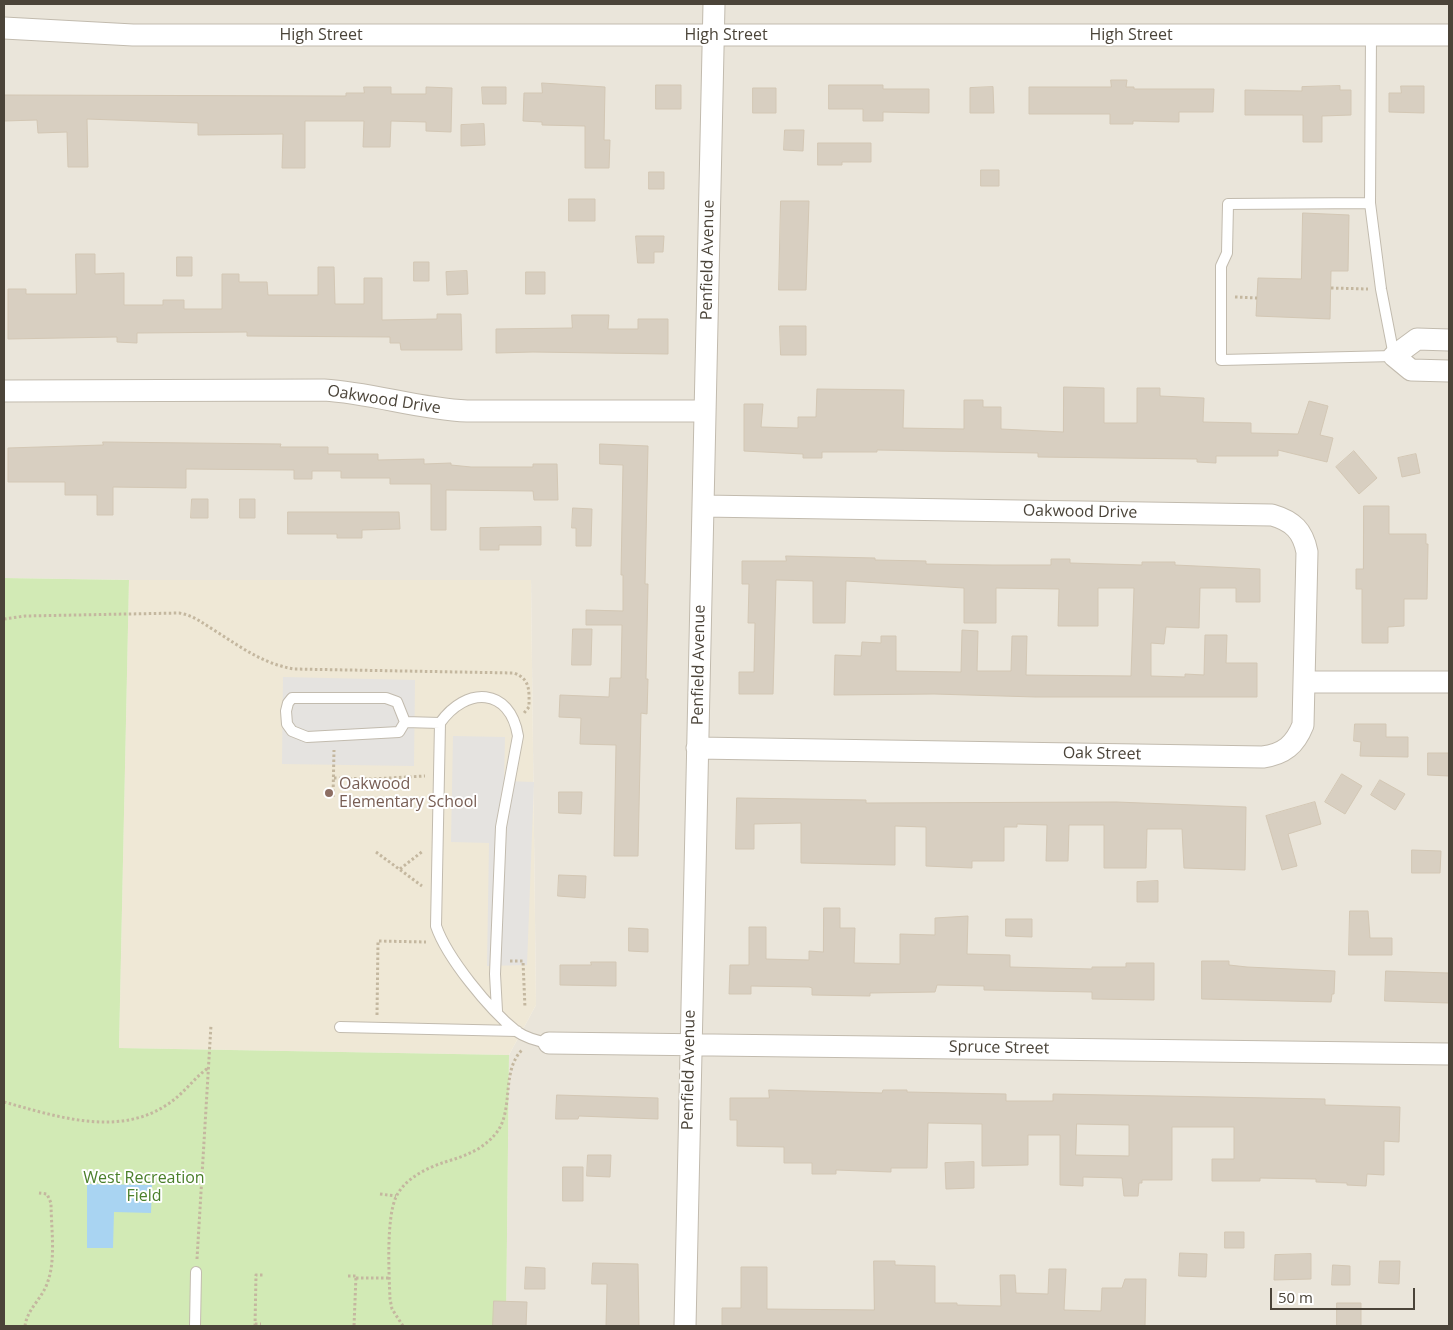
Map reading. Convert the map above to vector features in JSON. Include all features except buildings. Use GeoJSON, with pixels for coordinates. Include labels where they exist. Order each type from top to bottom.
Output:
{"type":"FeatureCollection","features":[{"type":"Feature","properties":{"kind":"street","name":"Penfield Avenue"},"geometry":{"type":"LineString","coordinates":[[685,1326],[714,4]]}},
{"type":"Feature","properties":{"kind":"street","name":"High Street"},"geometry":{"type":"LineString","coordinates":[[4,28],[133,35],[1449,35]]}},
{"type":"Feature","properties":{"kind":"street"},"geometry":{"type":"LineString","coordinates":[[1449,340],[1418,338],[1394,356],[1411,370],[1449,371]]}},
{"type":"Feature","properties":{"kind":"street","name":"Oakwood Drive"},"geometry":{"type":"LineString","coordinates":[[4,391],[324,390],[348,391],[416,406],[448,410],[705,411]]}},
{"type":"Feature","properties":{"kind":"street","name":"Oakwood Drive"},"geometry":{"type":"LineString","coordinates":[[703,506],[1272,515],[1286,519],[1296,527],[1304,538],[1308,552],[1304,682]]}},
{"type":"Feature","properties":{"kind":"street"},"geometry":{"type":"LineString","coordinates":[[1304,682],[1449,682]]}},
{"type":"Feature","properties":{"kind":"street","name":"Oak Street"},"geometry":{"type":"LineString","coordinates":[[698,748],[1263,757],[1283,751],[1298,738],[1303,725],[1304,682]]}},
{"type":"Feature","properties":{"kind":"street","name":"Spruce Street"},"geometry":{"type":"LineString","coordinates":[[549,1043],[1449,1054]]}},
{"type":"Feature","properties":{"kind":"lane"},"geometry":{"type":"LineString","coordinates":[[1370,204],[1228,204],[1227,253],[1221,266],[1220,360],[1394,356],[1381,289],[1370,204],[1371,35]]}},
{"type":"Feature","properties":{"kind":"lane"},"geometry":{"type":"LineString","coordinates":[[497,1011],[495,974],[501,827],[518,736],[515,722],[507,707],[496,700],[481,697],[468,699],[456,706],[440,723],[436,926],[441,940],[479,992],[497,1011],[517,1031],[534,1040],[549,1043]]}},
{"type":"Feature","properties":{"kind":"lane"},"geometry":{"type":"LineString","coordinates":[[292,698],[386,698],[397,702],[405,722],[399,732],[307,737],[292,731],[287,724],[286,711],[288,702],[292,698]]}},
{"type":"Feature","properties":{"kind":"lane"},"geometry":{"type":"LineString","coordinates":[[405,722],[440,723]]}},
{"type":"Feature","properties":{"kind":"lane"},"geometry":{"type":"LineString","coordinates":[[340,1027],[517,1031]]}},
{"type":"Feature","properties":{"kind":"lane"},"geometry":{"type":"LineString","coordinates":[[194,1326],[196,1272]]}},
{"type":"Feature","properties":{"kind":"path"},"geometry":{"type":"LineString","coordinates":[[1331,288],[1372,289]]}},
{"type":"Feature","properties":{"kind":"path"},"geometry":{"type":"LineString","coordinates":[[1234,297],[1257,298]]}},
{"type":"Feature","properties":{"kind":"path"},"geometry":{"type":"LineString","coordinates":[[4,619],[25,616],[140,612],[186,614],[252,655],[281,667],[294,669],[514,673],[525,679],[529,687],[529,707]]}},
{"type":"Feature","properties":{"kind":"path"},"geometry":{"type":"LineString","coordinates":[[333,797],[334,765]]}},
{"type":"Feature","properties":{"kind":"path"},"geometry":{"type":"LineString","coordinates":[[400,869],[428,848]]}},
{"type":"Feature","properties":{"kind":"path"},"geometry":{"type":"LineString","coordinates":[[376,852],[428,892]]}},
{"type":"Feature","properties":{"kind":"path"},"geometry":{"type":"LineString","coordinates":[[377,1011],[378,942],[426,942]]}},
{"type":"Feature","properties":{"kind":"path"},"geometry":{"type":"LineString","coordinates":[[523,966],[525,1008]]}},
{"type":"Feature","properties":{"kind":"path"},"geometry":{"type":"LineString","coordinates":[[198,1250],[199,1199],[211,1025]]}},
{"type":"Feature","properties":{"kind":"path"},"geometry":{"type":"LineString","coordinates":[[402,1326],[392,1309],[390,1278],[390,1232],[396,1196],[420,1172],[475,1152],[497,1132],[503,1122],[514,1063],[524,1049]]}},
{"type":"Feature","properties":{"kind":"path"},"geometry":{"type":"LineString","coordinates":[[4,1102],[81,1121],[134,1118],[164,1108],[186,1090],[209,1067]]}},
{"type":"Feature","properties":{"kind":"path"},"geometry":{"type":"LineString","coordinates":[[25,1326],[29,1314],[46,1289],[51,1273],[51,1203],[47,1194],[39,1193]]}},
{"type":"Feature","properties":{"kind":"path"},"geometry":{"type":"LineString","coordinates":[[380,1194],[396,1196]]}},
{"type":"Feature","properties":{"kind":"path"},"geometry":{"type":"LineString","coordinates":[[261,1324],[255,1325],[256,1275],[263,1275]]}},
{"type":"Feature","properties":{"kind":"path"},"geometry":{"type":"LineString","coordinates":[[348,1276],[356,1276],[356,1278],[390,1278]]}},
{"type":"Feature","properties":{"kind":"path"},"geometry":{"type":"LineString","coordinates":[[354,1326],[356,1278]]}},
{"type":"Feature","properties":{"kind":"shaded area"},"geometry":{"type":"Polygon","coordinates":[[[4,4],[1449,4],[1449,1326],[506,1326],[509,1055],[536,1005],[531,581],[4,578],[4,4]]]}},
{"type":"Feature","properties":{"kind":"shaded area","name":"Oakwood Elementary School"},"geometry":{"type":"Polygon","coordinates":[[[129,580],[531,580],[536,1005],[509,1055],[119,1048],[129,580]]]}},
{"type":"Feature","properties":{"kind":"shaded area"},"geometry":{"type":"Polygon","coordinates":[[[283,677],[415,680],[414,766],[282,764],[283,677]]]}},
{"type":"Feature","properties":{"kind":"shaded area"},"geometry":{"type":"Polygon","coordinates":[[[453,736],[505,737],[504,781],[534,782],[527,965],[487,966],[489,843],[451,842],[453,736]]]}},
{"type":"Feature","properties":{"kind":"green space","name":"West Recreation Field"},"geometry":{"type":"Polygon","coordinates":[[[4,578],[129,580],[119,1048],[509,1055],[506,1326],[4,1326],[4,578]]]}},
{"type":"Feature","properties":{"kind":"water"},"geometry":{"type":"Polygon","coordinates":[[[87,1184],[152,1185],[151,1213],[114,1212],[113,1248],[87,1248],[87,1184]]]}},
{"type":"Feature","properties":{"kind":"place","name":"Oakwood Elementary School"},"geometry":{"type":"Point","coordinates":[329,793]}}]}
